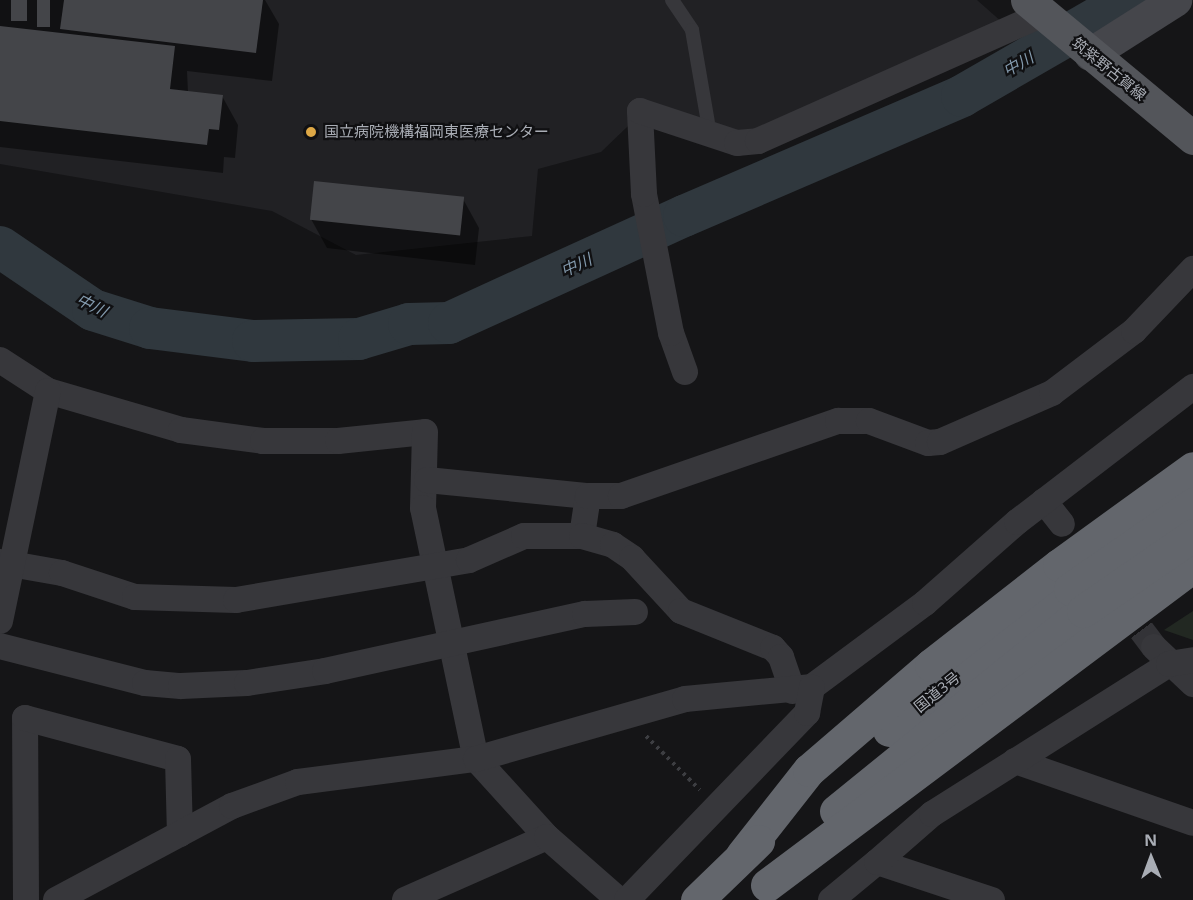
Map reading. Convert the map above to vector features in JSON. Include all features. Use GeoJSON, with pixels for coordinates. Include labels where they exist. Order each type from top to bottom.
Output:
{"type":"FeatureCollection","features":[{"type":"Feature","properties":{"kind":"highway"},"geometry":{"type":"LineString","coordinates":[[742,855],[809,770],[931,665],[1110,528],[1193,468]]}},
{"type":"Feature","properties":{"kind":"highway"},"geometry":{"type":"LineString","coordinates":[[1110,528],[1193,475]]}},
{"type":"Feature","properties":{"kind":"highway","name":"国道3号"},"geometry":{"type":"LineString","coordinates":[[760,892],[844,802],[1076,600],[1193,504]]}},
{"type":"Feature","properties":{"kind":"highway","name":"国道3号"},"geometry":{"type":"LineString","coordinates":[[697,900],[742,855],[938,691],[1076,600],[1193,535]]}},
{"type":"Feature","properties":{"kind":"highway"},"geometry":{"type":"LineString","coordinates":[[760,892],[1193,566]]}},
{"type":"Feature","properties":{"kind":"main road","name":"筑紫野古賀線"},"geometry":{"type":"LineString","coordinates":[[1041,12],[1193,138]]}},
{"type":"Feature","properties":{"kind":"street"},"geometry":{"type":"LineString","coordinates":[[1086,50],[1175,0]]}},
{"type":"Feature","properties":{"kind":"street"},"geometry":{"type":"LineString","coordinates":[[685,372],[671,333],[644,194],[640,111],[737,143],[758,141],[1041,12]]}},
{"type":"Feature","properties":{"kind":"street"},"geometry":{"type":"LineString","coordinates":[[427,480],[588,496],[621,496],[838,421],[869,421],[928,443],[940,442],[1052,393],[1134,331],[1193,269]]}},
{"type":"Feature","properties":{"kind":"street"},"geometry":{"type":"LineString","coordinates":[[0,360],[48,391],[181,430],[263,441],[338,441],[425,432],[427,480],[423,508],[454,643],[476,759],[547,837],[619,900]]}},
{"type":"Feature","properties":{"kind":"street"},"geometry":{"type":"LineString","coordinates":[[56,900],[232,806],[298,782],[476,759],[685,699],[802,689],[925,603],[1044,501],[1193,387]]}},
{"type":"Feature","properties":{"kind":"street"},"geometry":{"type":"LineString","coordinates":[[0,621],[6,563],[48,391]]}},
{"type":"Feature","properties":{"kind":"street"},"geometry":{"type":"LineString","coordinates":[[582,536],[588,496]]}},
{"type":"Feature","properties":{"kind":"street"},"geometry":{"type":"LineString","coordinates":[[1044,501],[1062,524]]}},
{"type":"Feature","properties":{"kind":"street"},"geometry":{"type":"LineString","coordinates":[[6,563],[62,573],[135,597],[189,601],[236,600],[305,590],[434,563],[469,560],[524,536],[582,536],[613,545],[632,558],[681,611],[772,648],[781,657],[802,689],[807,713],[627,900]]}},
{"type":"Feature","properties":{"kind":"street"},"geometry":{"type":"LineString","coordinates":[[0,646],[145,683],[181,686],[247,683],[325,671],[585,614],[635,612]]}},
{"type":"Feature","properties":{"kind":"street"},"geometry":{"type":"LineString","coordinates":[[831,900],[932,814],[1172,657],[1193,684]]}},
{"type":"Feature","properties":{"kind":"street"},"geometry":{"type":"LineString","coordinates":[[26,900],[25,718],[178,759],[180,834]]}},
{"type":"Feature","properties":{"kind":"street"},"geometry":{"type":"LineString","coordinates":[[1015,761],[1193,823]]}},
{"type":"Feature","properties":{"kind":"street"},"geometry":{"type":"LineString","coordinates":[[405,900],[547,837]]}},
{"type":"Feature","properties":{"kind":"street"},"geometry":{"type":"LineString","coordinates":[[877,862],[992,900]]}},
{"type":"Feature","properties":{"kind":"lane"},"geometry":{"type":"LineString","coordinates":[[672,0],[692,30],[710,135]]}},
{"type":"Feature","properties":{"kind":"path"},"geometry":{"type":"LineString","coordinates":[[626,716],[716,806]]}},
{"type":"Feature","properties":{"kind":"shaded area","name":"国立病院機構福岡東医療センター"},"geometry":{"type":"Polygon","coordinates":[[[0,0],[977,0],[1003,23],[742,139],[650,105],[601,152],[538,169],[532,236],[356,255],[272,211],[0,164],[0,0]]]}},
{"type":"Feature","properties":{"kind":"shaded area"},"geometry":{"type":"Polygon","coordinates":[[[1193,611],[1193,640],[1164,630],[1193,611]]]}},
{"type":"Feature","properties":{"kind":"building"},"geometry":{"type":"Polygon","coordinates":[[[11,0],[27,0],[27,21],[11,21],[11,0]]]}},
{"type":"Feature","properties":{"kind":"building"},"geometry":{"type":"Polygon","coordinates":[[[37,0],[50,0],[50,27],[37,27],[37,0]]]}},
{"type":"Feature","properties":{"kind":"building"},"geometry":{"type":"Polygon","coordinates":[[[64,0],[263,0],[256,53],[60,29],[64,0]]]}},
{"type":"Feature","properties":{"kind":"building"},"geometry":{"type":"Polygon","coordinates":[[[0,26],[175,46],[170,89],[223,95],[219,130],[209,129],[207,145],[0,121],[0,26]]]}},
{"type":"Feature","properties":{"kind":"building"},"geometry":{"type":"Polygon","coordinates":[[[314,181],[464,197],[460,236],[310,220],[314,181]]]}},
{"type":"Feature","properties":{"kind":"waterway","name":"中川"},"geometry":{"type":"LineString","coordinates":[[0,247],[93,310],[150,328],[253,341],[359,339],[409,324],[449,323],[684,216],[962,96],[1128,0]]}},
{"type":"Feature","properties":{"kind":"tunnel"},"geometry":{"type":"LineString","coordinates":[[1118,599],[1154,647]]}},
{"type":"Feature","properties":{"kind":"place","name":"国立病院機構福岡東医療センター"},"geometry":{"type":"Point","coordinates":[311,132]}}]}
